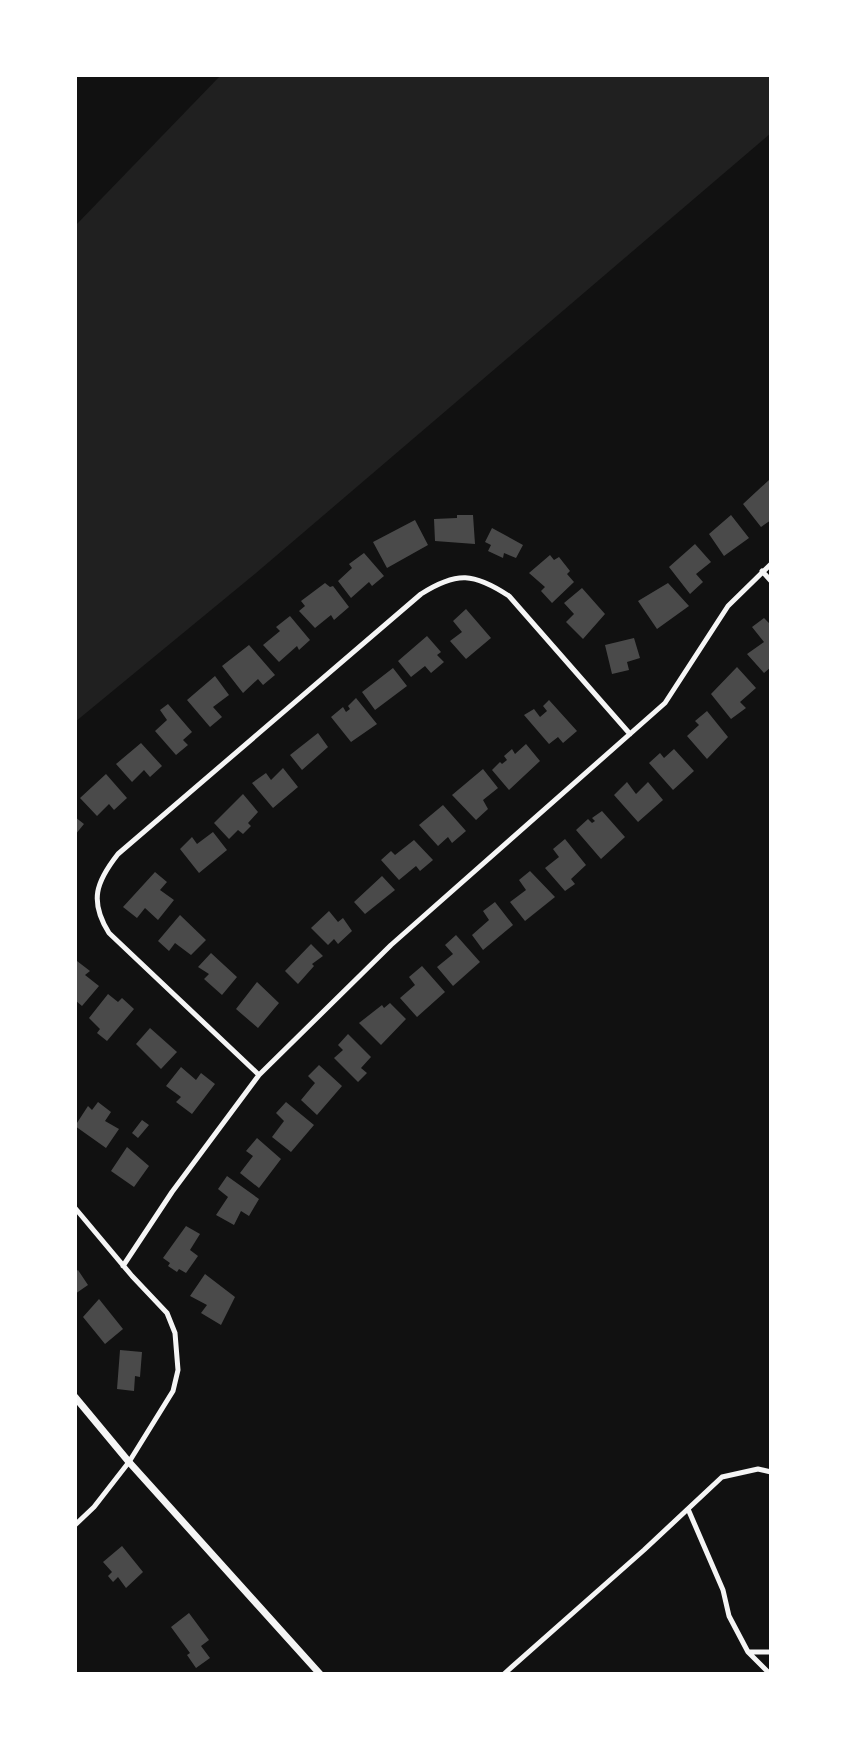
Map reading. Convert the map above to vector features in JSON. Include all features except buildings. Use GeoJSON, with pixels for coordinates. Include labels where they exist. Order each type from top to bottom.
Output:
{"type":"FeatureCollection","features":[{"type":"Feature","properties":{"kind":"street"},"geometry":{"type":"LineString","coordinates":[[123,1266],[172,1192],[259,1075],[391,945],[665,703],[728,606],[771,564]]}},
{"type":"Feature","properties":{"kind":"street"},"geometry":{"type":"LineString","coordinates":[[762,571],[771,581]]}},
{"type":"Feature","properties":{"kind":"street"},"geometry":{"type":"LineString","coordinates":[[259,1075],[108,933],[98,911],[98,885],[118,854],[422,594],[453,577],[471,577],[489,582],[509,596],[630,734]]}},
{"type":"Feature","properties":{"kind":"street"},"geometry":{"type":"LineString","coordinates":[[75,1208],[123,1266],[167,1312],[175,1333],[178,1370],[173,1391],[130,1462],[94,1507],[75,1525]]}},
{"type":"Feature","properties":{"kind":"street"},"geometry":{"type":"LineString","coordinates":[[75,1397],[320,1674]]}},
{"type":"Feature","properties":{"kind":"street"},"geometry":{"type":"LineString","coordinates":[[504,1674],[722,1477],[758,1469],[771,1472]]}},
{"type":"Feature","properties":{"kind":"street"},"geometry":{"type":"LineString","coordinates":[[688,1509],[723,1590],[729,1616],[748,1651],[770,1674]]}},
{"type":"Feature","properties":{"kind":"street"},"geometry":{"type":"LineString","coordinates":[[748,1651],[771,1652]]}},
{"type":"Feature","properties":{"kind":"shaded area"},"geometry":{"type":"Polygon","coordinates":[[[221,75],[771,75],[771,133],[256,573],[75,722],[75,226],[221,75]]]}}]}
